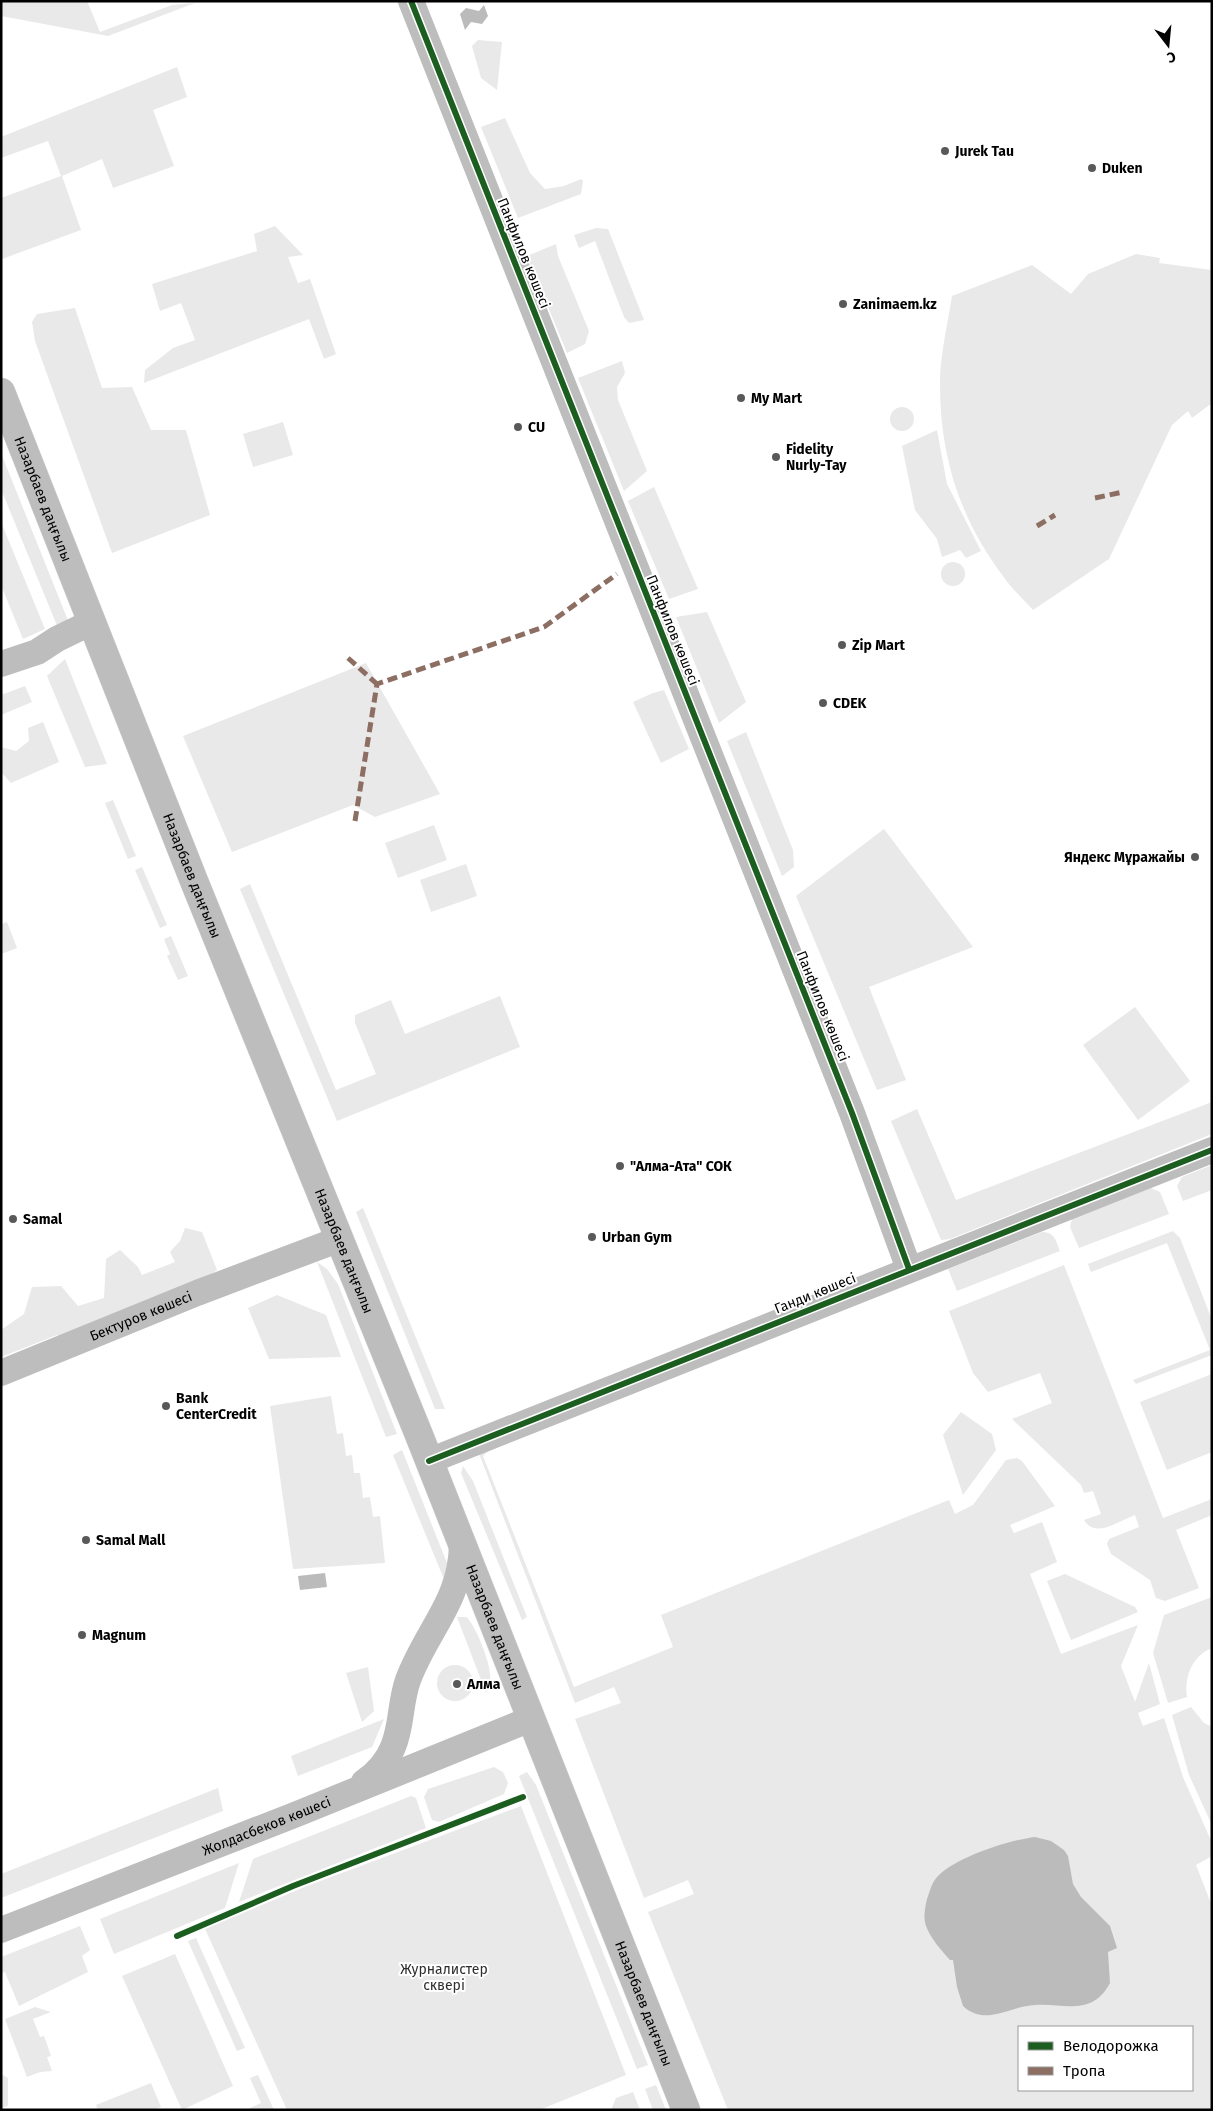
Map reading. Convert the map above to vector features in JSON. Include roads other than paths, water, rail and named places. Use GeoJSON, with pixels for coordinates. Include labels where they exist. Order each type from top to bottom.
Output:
{"type":"FeatureCollection","features":[{"type":"Feature","properties":{"kind":"main road","name":"Назарбаев даңғылы"},"geometry":{"type":"LineString","coordinates":[[1,392],[198,890],[429,1461],[686,2110]]}},
{"type":"Feature","properties":{"kind":"street","name":"Панфилов көшесі"},"geometry":{"type":"LineString","coordinates":[[411,1],[852,1113],[909,1269]]}},
{"type":"Feature","properties":{"kind":"street"},"geometry":{"type":"LineString","coordinates":[[1,664],[38,652],[57,639],[92,622]]}},
{"type":"Feature","properties":{"kind":"street","name":"Ганди көшесі"},"geometry":{"type":"LineString","coordinates":[[429,1461],[1212,1150]]}},
{"type":"Feature","properties":{"kind":"street","name":"Бектуров көшесі"},"geometry":{"type":"LineString","coordinates":[[1,1373],[340,1239]]}},
{"type":"Feature","properties":{"kind":"street"},"geometry":{"type":"LineString","coordinates":[[351,1792],[382,1767],[394,1746],[402,1696],[419,1654],[447,1606],[457,1583],[462,1564],[462,1544]]}},
{"type":"Feature","properties":{"kind":"street","name":"Жолдасбеков көшесі"},"geometry":{"type":"LineString","coordinates":[[1,1930],[531,1719]]}},
{"type":"Feature","properties":{"kind":"place","name":"Jurek Tau"},"geometry":{"type":"Point","coordinates":[945,151]}},
{"type":"Feature","properties":{"kind":"place","name":"Duken"},"geometry":{"type":"Point","coordinates":[1092,168]}},
{"type":"Feature","properties":{"kind":"place","name":"Zanimaem.kz"},"geometry":{"type":"Point","coordinates":[843,304]}},
{"type":"Feature","properties":{"kind":"place","name":"My Mart"},"geometry":{"type":"Point","coordinates":[741,398]}},
{"type":"Feature","properties":{"kind":"place","name":"CU"},"geometry":{"type":"Point","coordinates":[518,427]}},
{"type":"Feature","properties":{"kind":"place","name":"Fidelity Nurly-Tay"},"geometry":{"type":"Point","coordinates":[776,457]}},
{"type":"Feature","properties":{"kind":"place","name":"Zip Mart"},"geometry":{"type":"Point","coordinates":[842,645]}},
{"type":"Feature","properties":{"kind":"place","name":"CDEK"},"geometry":{"type":"Point","coordinates":[823,703]}},
{"type":"Feature","properties":{"kind":"place","name":"Яндекс Мұражайы"},"geometry":{"type":"Point","coordinates":[1195,857]}},
{"type":"Feature","properties":{"kind":"place","name":"\"Алма-Ата\" СОК"},"geometry":{"type":"Point","coordinates":[620,1166]}},
{"type":"Feature","properties":{"kind":"place","name":"Samal"},"geometry":{"type":"Point","coordinates":[13,1219]}},
{"type":"Feature","properties":{"kind":"place","name":"Urban Gym"},"geometry":{"type":"Point","coordinates":[592,1237]}},
{"type":"Feature","properties":{"kind":"place","name":"Bank CenterCredit"},"geometry":{"type":"Point","coordinates":[166,1406]}},
{"type":"Feature","properties":{"kind":"place","name":"Samal Mall"},"geometry":{"type":"Point","coordinates":[86,1540]}},
{"type":"Feature","properties":{"kind":"place","name":"Magnum"},"geometry":{"type":"Point","coordinates":[82,1635]}},
{"type":"Feature","properties":{"kind":"place","name":"Алма"},"geometry":{"type":"Point","coordinates":[457,1684]}},
{"type":"Feature","properties":{"kind":"park label","name":"Журналиcтер сквері"},"geometry":{"type":"Point","coordinates":[444,1978]}}]}
